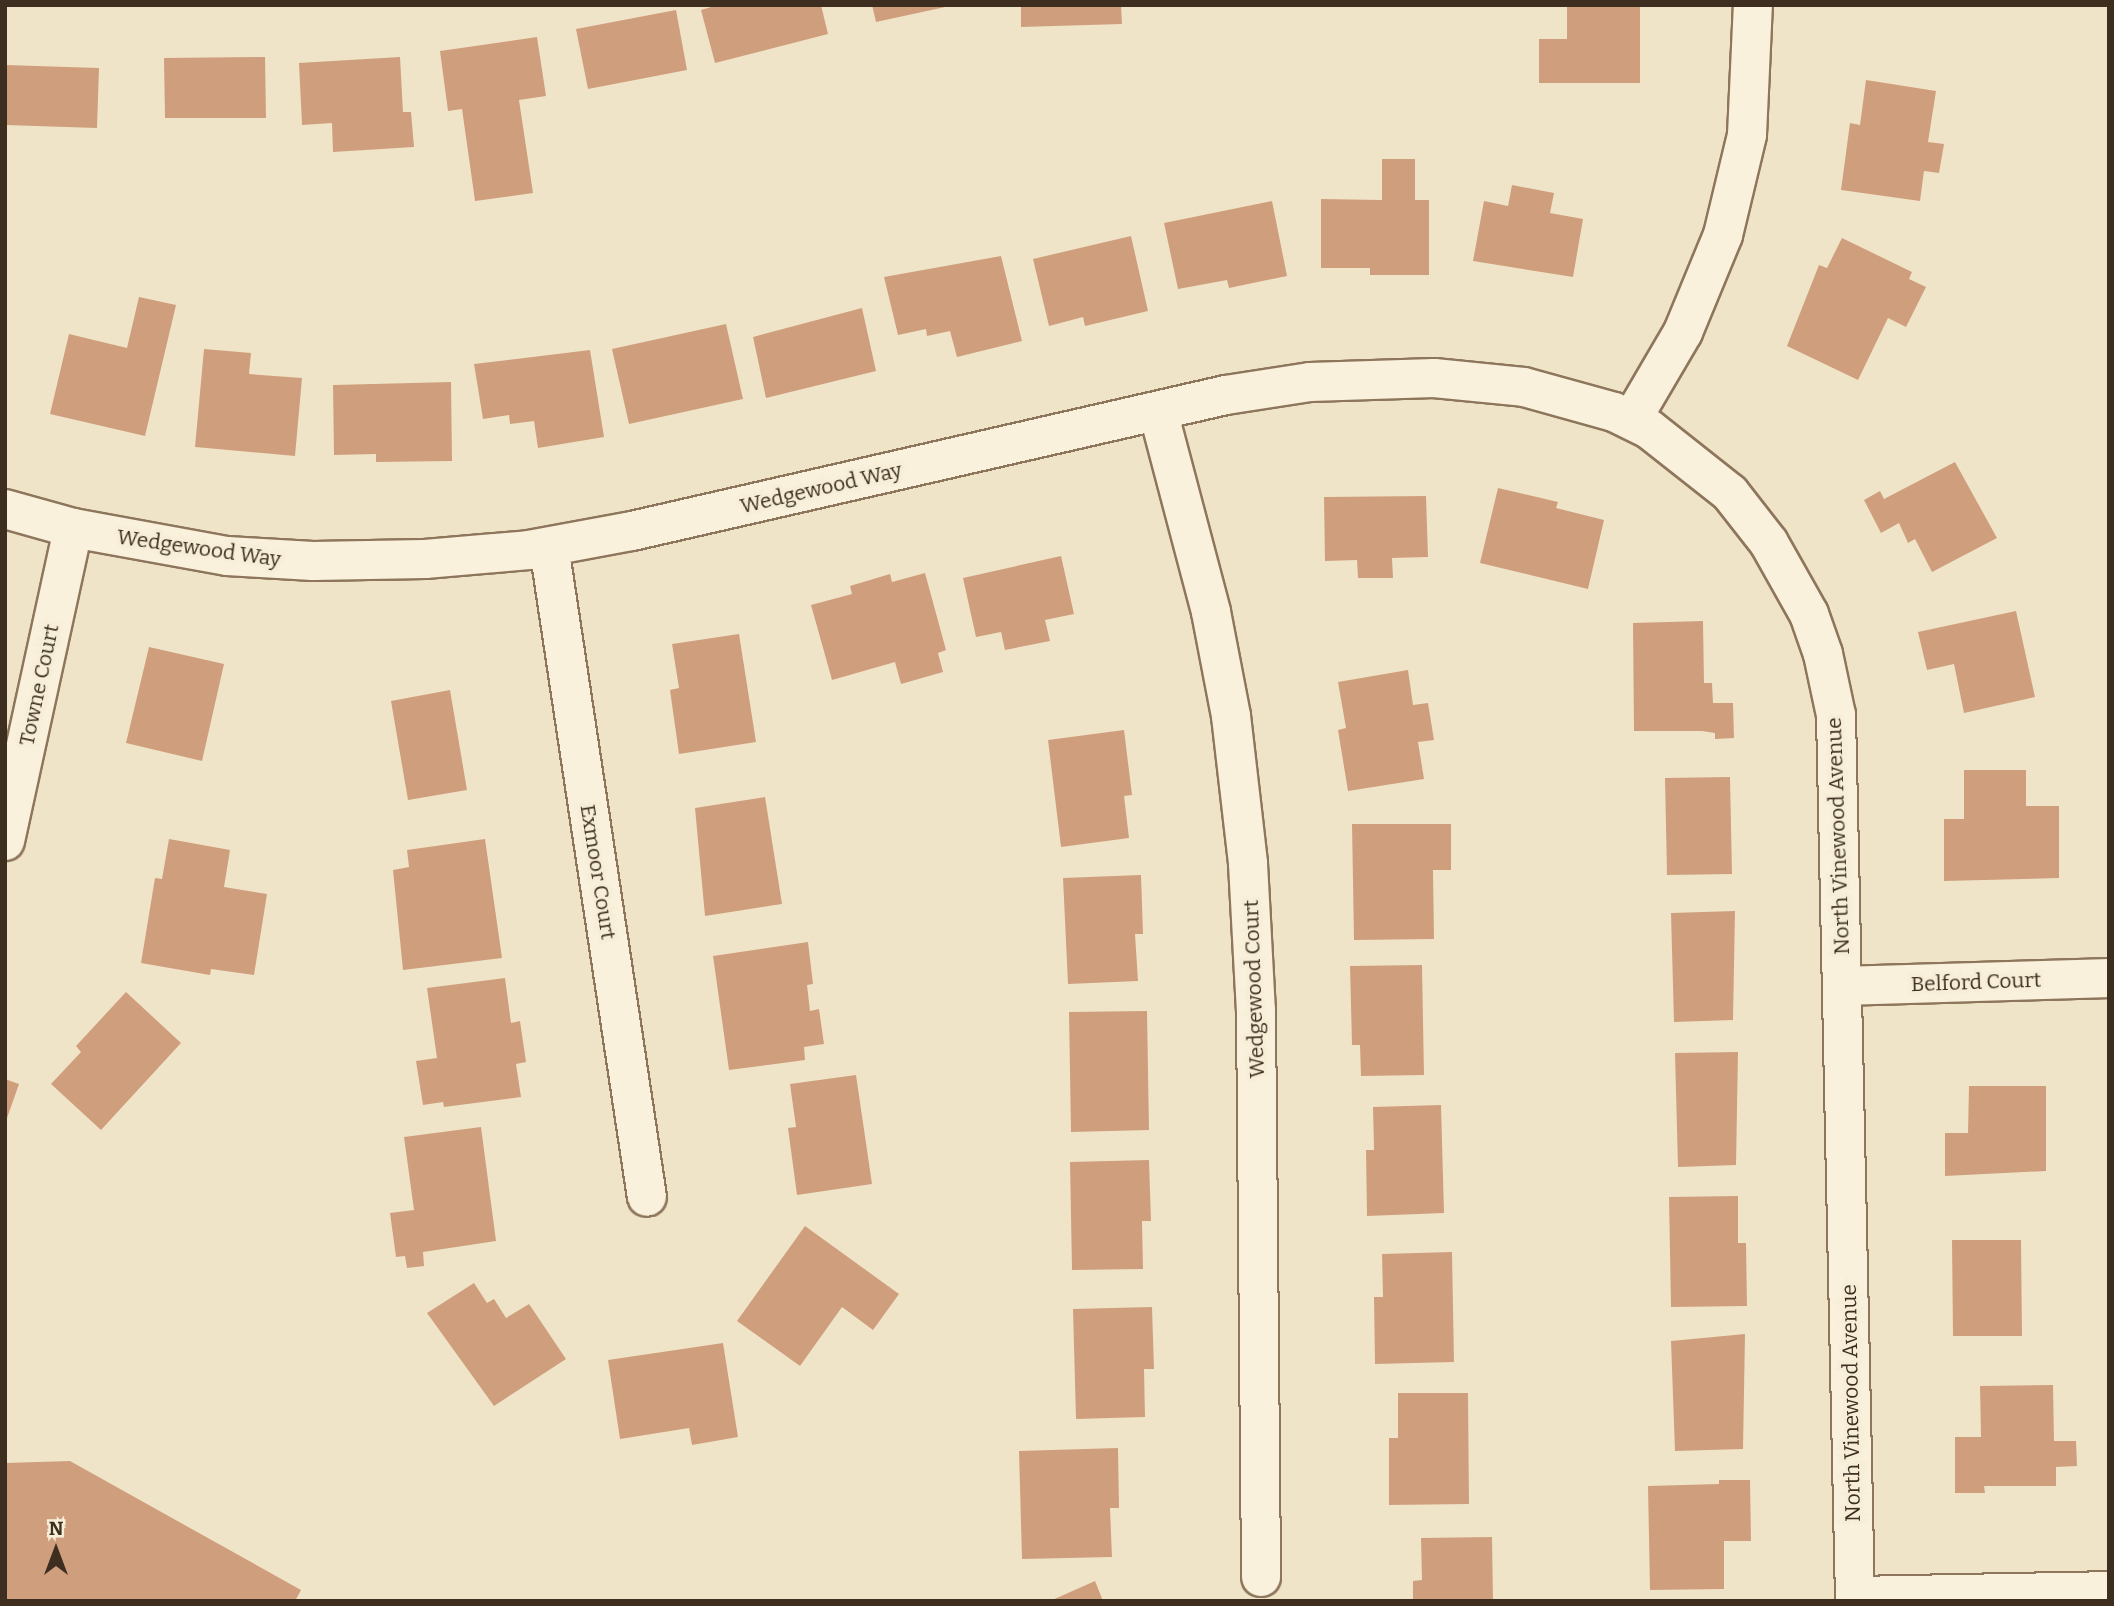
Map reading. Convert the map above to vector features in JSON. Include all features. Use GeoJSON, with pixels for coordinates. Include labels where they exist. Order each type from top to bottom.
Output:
{"type":"FeatureCollection","features":[{"type":"Feature","properties":{"kind":"street"},"geometry":{"type":"LineString","coordinates":[[1632,419],[1683,331],[1723,235],[1747,135],[1754,5]]}},
{"type":"Feature","properties":{"kind":"street","name":"Wedgewood Way"},"geometry":{"type":"LineString","coordinates":[[5,509],[73,528],[227,556],[313,561],[425,559],[549,547],[1158,411],[1310,382],[1434,378],[1558,393],[1632,419]]}},
{"type":"Feature","properties":{"kind":"street","name":"Wedgewood Court"},"geometry":{"type":"LineString","coordinates":[[1158,411],[1211,612],[1230,716],[1248,864],[1256,1012],[1261,1577]]}},
{"type":"Feature","properties":{"kind":"street","name":"North Vinewood Avenue"},"geometry":{"type":"LineString","coordinates":[[1632,419],[1683,453],[1730,493],[1784,566],[1809,614],[1828,675],[1838,735],[1855,1598]]}},
{"type":"Feature","properties":{"kind":"street","name":"Towne Court"},"geometry":{"type":"LineString","coordinates":[[5,841],[73,528]]}},
{"type":"Feature","properties":{"kind":"street","name":"Exmoor Court"},"geometry":{"type":"LineString","coordinates":[[549,547],[647,1197]]}},
{"type":"Feature","properties":{"kind":"street","name":"Belford Court"},"geometry":{"type":"LineString","coordinates":[[1843,986],[2109,978]]}},
{"type":"Feature","properties":{"kind":"street"},"geometry":{"type":"LineString","coordinates":[[1855,1598],[2109,1591]]}},
{"type":"Feature","properties":{"kind":"building"},"geometry":{"type":"Polygon","coordinates":[[[718,5],[821,5],[828,34],[715,63],[701,10],[718,5]]]}},
{"type":"Feature","properties":{"kind":"building"},"geometry":{"type":"Polygon","coordinates":[[[872,5],[950,5],[950,6],[876,22],[872,5]]]}},
{"type":"Feature","properties":{"kind":"building"},"geometry":{"type":"Polygon","coordinates":[[[1021,5],[1121,5],[1122,24],[1021,27],[1021,5]]]}},
{"type":"Feature","properties":{"kind":"building"},"geometry":{"type":"Polygon","coordinates":[[[1567,5],[1640,5],[1640,83],[1539,83],[1539,39],[1567,39],[1567,5]]]}},
{"type":"Feature","properties":{"kind":"building"},"geometry":{"type":"Polygon","coordinates":[[[676,10],[687,70],[588,89],[576,29],[676,10]]]}},
{"type":"Feature","properties":{"kind":"building"},"geometry":{"type":"Polygon","coordinates":[[[537,37],[546,96],[519,100],[533,193],[475,201],[462,109],[448,111],[440,51],[537,37]]]}},
{"type":"Feature","properties":{"kind":"building"},"geometry":{"type":"Polygon","coordinates":[[[265,57],[266,118],[165,118],[164,58],[265,57]]]}},
{"type":"Feature","properties":{"kind":"building"},"geometry":{"type":"Polygon","coordinates":[[[400,57],[403,112],[411,112],[414,147],[333,152],[332,123],[302,125],[299,63],[400,57]]]}},
{"type":"Feature","properties":{"kind":"building"},"geometry":{"type":"Polygon","coordinates":[[[5,65],[99,68],[97,128],[5,125],[5,65]]]}},
{"type":"Feature","properties":{"kind":"building"},"geometry":{"type":"Polygon","coordinates":[[[1866,80],[1936,91],[1928,142],[1944,144],[1939,173],[1924,171],[1920,201],[1841,190],[1850,123],[1860,125],[1866,80]]]}},
{"type":"Feature","properties":{"kind":"building"},"geometry":{"type":"Polygon","coordinates":[[[1382,159],[1415,159],[1415,200],[1429,200],[1429,275],[1370,275],[1370,268],[1321,268],[1321,199],[1382,200],[1382,159]]]}},
{"type":"Feature","properties":{"kind":"building"},"geometry":{"type":"Polygon","coordinates":[[[1512,185],[1554,193],[1550,213],[1583,219],[1573,277],[1473,261],[1484,201],[1508,206],[1512,185]]]}},
{"type":"Feature","properties":{"kind":"building"},"geometry":{"type":"Polygon","coordinates":[[[1272,201],[1287,276],[1229,288],[1227,280],[1178,289],[1164,223],[1272,201]]]}},
{"type":"Feature","properties":{"kind":"building"},"geometry":{"type":"Polygon","coordinates":[[[1131,236],[1148,311],[1085,326],[1083,317],[1049,326],[1033,259],[1131,236]]]}},
{"type":"Feature","properties":{"kind":"building"},"geometry":{"type":"Polygon","coordinates":[[[1842,238],[1912,272],[1909,279],[1926,287],[1906,327],[1888,318],[1858,380],[1787,346],[1819,265],[1827,268],[1842,238]]]}},
{"type":"Feature","properties":{"kind":"building"},"geometry":{"type":"Polygon","coordinates":[[[1001,256],[1022,341],[957,357],[950,331],[927,336],[926,329],[898,335],[884,277],[1001,256]]]}},
{"type":"Feature","properties":{"kind":"building"},"geometry":{"type":"Polygon","coordinates":[[[139,297],[176,305],[145,436],[50,414],[69,334],[127,348],[139,297]]]}},
{"type":"Feature","properties":{"kind":"building"},"geometry":{"type":"Polygon","coordinates":[[[862,308],[876,371],[766,398],[753,337],[862,308]]]}},
{"type":"Feature","properties":{"kind":"building"},"geometry":{"type":"Polygon","coordinates":[[[726,324],[743,399],[629,424],[612,349],[726,324]]]}},
{"type":"Feature","properties":{"kind":"building"},"geometry":{"type":"Polygon","coordinates":[[[204,349],[251,353],[249,374],[302,378],[295,456],[195,447],[204,349]]]}},
{"type":"Feature","properties":{"kind":"building"},"geometry":{"type":"Polygon","coordinates":[[[590,350],[604,437],[538,448],[534,421],[510,424],[509,415],[483,419],[474,364],[590,350]]]}},
{"type":"Feature","properties":{"kind":"building"},"geometry":{"type":"Polygon","coordinates":[[[451,382],[452,461],[376,462],[376,454],[334,455],[333,385],[451,382]]]}},
{"type":"Feature","properties":{"kind":"building"},"geometry":{"type":"Polygon","coordinates":[[[1955,462],[1997,538],[1932,572],[1915,539],[1908,543],[1899,523],[1881,533],[1864,500],[1880,491],[1884,499],[1955,462]]]}},
{"type":"Feature","properties":{"kind":"building"},"geometry":{"type":"Polygon","coordinates":[[[1498,488],[1558,502],[1556,508],[1604,520],[1588,589],[1480,563],[1498,488]]]}},
{"type":"Feature","properties":{"kind":"building"},"geometry":{"type":"Polygon","coordinates":[[[1426,496],[1428,557],[1392,558],[1393,578],[1358,578],[1357,560],[1325,561],[1324,497],[1426,496]]]}},
{"type":"Feature","properties":{"kind":"building"},"geometry":{"type":"Polygon","coordinates":[[[1061,556],[1074,614],[1045,620],[1050,641],[1005,650],[1001,632],[976,637],[963,578],[1061,556]]]}},
{"type":"Feature","properties":{"kind":"building"},"geometry":{"type":"Polygon","coordinates":[[[925,573],[946,650],[938,653],[943,672],[901,684],[895,662],[832,680],[811,605],[852,594],[850,586],[890,574],[892,582],[925,573]]]}},
{"type":"Feature","properties":{"kind":"building"},"geometry":{"type":"Polygon","coordinates":[[[2016,611],[2035,697],[1964,713],[1954,664],[1927,670],[1918,632],[2016,611]]]}},
{"type":"Feature","properties":{"kind":"building"},"geometry":{"type":"Polygon","coordinates":[[[1703,621],[1704,683],[1712,683],[1713,703],[1733,703],[1734,738],[1715,739],[1715,733],[1702,731],[1634,731],[1633,623],[1703,621]]]}},
{"type":"Feature","properties":{"kind":"building"},"geometry":{"type":"Polygon","coordinates":[[[739,634],[756,742],[679,754],[670,690],[679,688],[672,644],[739,634]]]}},
{"type":"Feature","properties":{"kind":"building"},"geometry":{"type":"Polygon","coordinates":[[[149,647],[224,664],[202,761],[126,743],[149,647]]]}},
{"type":"Feature","properties":{"kind":"building"},"geometry":{"type":"Polygon","coordinates":[[[1408,670],[1413,705],[1428,703],[1434,740],[1418,742],[1424,779],[1348,791],[1338,730],[1346,728],[1338,682],[1408,670]]]}},
{"type":"Feature","properties":{"kind":"building"},"geometry":{"type":"Polygon","coordinates":[[[450,690],[467,790],[408,800],[391,701],[450,690]]]}},
{"type":"Feature","properties":{"kind":"building"},"geometry":{"type":"Polygon","coordinates":[[[1124,730],[1132,795],[1124,796],[1129,838],[1061,847],[1048,740],[1124,730]]]}},
{"type":"Feature","properties":{"kind":"building"},"geometry":{"type":"Polygon","coordinates":[[[1964,770],[2026,770],[2026,806],[2059,806],[2059,878],[1944,881],[1944,819],[1964,819],[1964,770]]]}},
{"type":"Feature","properties":{"kind":"building"},"geometry":{"type":"Polygon","coordinates":[[[1730,777],[1732,874],[1667,875],[1665,778],[1730,777]]]}},
{"type":"Feature","properties":{"kind":"building"},"geometry":{"type":"Polygon","coordinates":[[[765,797],[782,904],[705,916],[695,808],[765,797]]]}},
{"type":"Feature","properties":{"kind":"building"},"geometry":{"type":"Polygon","coordinates":[[[1352,824],[1451,824],[1451,870],[1433,870],[1434,939],[1354,940],[1352,824]]]}},
{"type":"Feature","properties":{"kind":"building"},"geometry":{"type":"Polygon","coordinates":[[[169,839],[230,850],[224,887],[267,894],[254,975],[211,969],[210,975],[141,963],[155,878],[162,879],[169,839]]]}},
{"type":"Feature","properties":{"kind":"building"},"geometry":{"type":"Polygon","coordinates":[[[485,839],[502,958],[403,970],[393,870],[409,867],[407,850],[485,839]]]}},
{"type":"Feature","properties":{"kind":"building"},"geometry":{"type":"Polygon","coordinates":[[[1141,875],[1143,934],[1135,934],[1138,981],[1068,984],[1063,878],[1141,875]]]}},
{"type":"Feature","properties":{"kind":"building"},"geometry":{"type":"Polygon","coordinates":[[[1735,911],[1733,1020],[1674,1022],[1671,913],[1735,911]]]}},
{"type":"Feature","properties":{"kind":"building"},"geometry":{"type":"Polygon","coordinates":[[[808,942],[813,984],[807,985],[810,1011],[819,1009],[824,1044],[804,1047],[805,1060],[729,1070],[713,956],[808,942]]]}},
{"type":"Feature","properties":{"kind":"building"},"geometry":{"type":"Polygon","coordinates":[[[1422,965],[1424,1075],[1361,1076],[1360,1045],[1352,1045],[1350,966],[1422,965]]]}},
{"type":"Feature","properties":{"kind":"building"},"geometry":{"type":"Polygon","coordinates":[[[505,978],[511,1023],[520,1021],[526,1062],[516,1064],[521,1097],[444,1107],[443,1102],[423,1105],[416,1061],[437,1058],[427,988],[505,978]]]}},
{"type":"Feature","properties":{"kind":"building"},"geometry":{"type":"Polygon","coordinates":[[[126,992],[181,1043],[101,1130],[51,1084],[81,1052],[76,1046],[126,992]]]}},
{"type":"Feature","properties":{"kind":"building"},"geometry":{"type":"Polygon","coordinates":[[[1147,1011],[1149,1130],[1071,1132],[1069,1012],[1147,1011]]]}},
{"type":"Feature","properties":{"kind":"building"},"geometry":{"type":"Polygon","coordinates":[[[1738,1052],[1736,1165],[1678,1167],[1675,1053],[1738,1052]]]}},
{"type":"Feature","properties":{"kind":"building"},"geometry":{"type":"Polygon","coordinates":[[[856,1075],[872,1184],[797,1195],[788,1128],[796,1127],[790,1084],[856,1075]]]}},
{"type":"Feature","properties":{"kind":"building"},"geometry":{"type":"Polygon","coordinates":[[[5,1079],[19,1084],[6,1121],[5,1121],[5,1079]]]}},
{"type":"Feature","properties":{"kind":"building"},"geometry":{"type":"Polygon","coordinates":[[[1969,1086],[2046,1086],[2046,1171],[1945,1176],[1945,1133],[1968,1133],[1969,1086]]]}},
{"type":"Feature","properties":{"kind":"building"},"geometry":{"type":"Polygon","coordinates":[[[1441,1105],[1444,1213],[1367,1216],[1366,1150],[1374,1150],[1373,1107],[1441,1105]]]}},
{"type":"Feature","properties":{"kind":"building"},"geometry":{"type":"Polygon","coordinates":[[[481,1127],[496,1241],[423,1252],[424,1266],[407,1268],[405,1256],[396,1257],[390,1213],[414,1210],[404,1137],[481,1127]]]}},
{"type":"Feature","properties":{"kind":"building"},"geometry":{"type":"Polygon","coordinates":[[[1149,1160],[1151,1221],[1142,1221],[1143,1269],[1072,1270],[1070,1162],[1149,1160]]]}},
{"type":"Feature","properties":{"kind":"building"},"geometry":{"type":"Polygon","coordinates":[[[1738,1196],[1738,1243],[1746,1243],[1747,1306],[1671,1307],[1669,1197],[1738,1196]]]}},
{"type":"Feature","properties":{"kind":"building"},"geometry":{"type":"Polygon","coordinates":[[[805,1226],[899,1294],[873,1330],[842,1307],[800,1366],[737,1321],[805,1226]]]}},
{"type":"Feature","properties":{"kind":"building"},"geometry":{"type":"Polygon","coordinates":[[[1952,1240],[2021,1240],[2022,1336],[1953,1336],[1952,1240]]]}},
{"type":"Feature","properties":{"kind":"building"},"geometry":{"type":"Polygon","coordinates":[[[1452,1252],[1454,1362],[1375,1364],[1374,1297],[1383,1297],[1382,1254],[1452,1252]]]}},
{"type":"Feature","properties":{"kind":"building"},"geometry":{"type":"Polygon","coordinates":[[[474,1283],[487,1303],[494,1299],[506,1318],[529,1304],[566,1359],[494,1406],[427,1313],[474,1283]]]}},
{"type":"Feature","properties":{"kind":"building"},"geometry":{"type":"Polygon","coordinates":[[[1152,1307],[1154,1369],[1144,1369],[1145,1417],[1076,1419],[1073,1309],[1152,1307]]]}},
{"type":"Feature","properties":{"kind":"building"},"geometry":{"type":"Polygon","coordinates":[[[1745,1334],[1743,1449],[1675,1451],[1671,1341],[1745,1334]]]}},
{"type":"Feature","properties":{"kind":"building"},"geometry":{"type":"Polygon","coordinates":[[[723,1343],[738,1437],[692,1445],[689,1428],[620,1439],[608,1360],[723,1343]]]}},
{"type":"Feature","properties":{"kind":"building"},"geometry":{"type":"Polygon","coordinates":[[[2053,1385],[2054,1441],[2076,1441],[2077,1466],[2056,1467],[2056,1486],[1984,1486],[1985,1493],[1955,1493],[1955,1437],[1981,1437],[1980,1386],[2053,1385]]]}},
{"type":"Feature","properties":{"kind":"building"},"geometry":{"type":"Polygon","coordinates":[[[1398,1393],[1468,1393],[1469,1504],[1389,1505],[1389,1438],[1398,1438],[1398,1393]]]}},
{"type":"Feature","properties":{"kind":"building"},"geometry":{"type":"Polygon","coordinates":[[[1118,1448],[1119,1508],[1110,1508],[1112,1557],[1022,1559],[1019,1451],[1118,1448]]]}},
{"type":"Feature","properties":{"kind":"building"},"geometry":{"type":"Polygon","coordinates":[[[70,1461],[301,1590],[295,1601],[5,1601],[5,1463],[70,1461]]]}},
{"type":"Feature","properties":{"kind":"building"},"geometry":{"type":"Polygon","coordinates":[[[1719,1480],[1750,1480],[1751,1541],[1724,1541],[1724,1589],[1650,1590],[1648,1486],[1719,1484],[1719,1480]]]}},
{"type":"Feature","properties":{"kind":"building"},"geometry":{"type":"Polygon","coordinates":[[[1492,1537],[1493,1601],[1413,1601],[1413,1581],[1422,1580],[1421,1538],[1492,1537]]]}},
{"type":"Feature","properties":{"kind":"building"},"geometry":{"type":"Polygon","coordinates":[[[1095,1581],[1103,1601],[1050,1601],[1095,1581]]]}}]}
